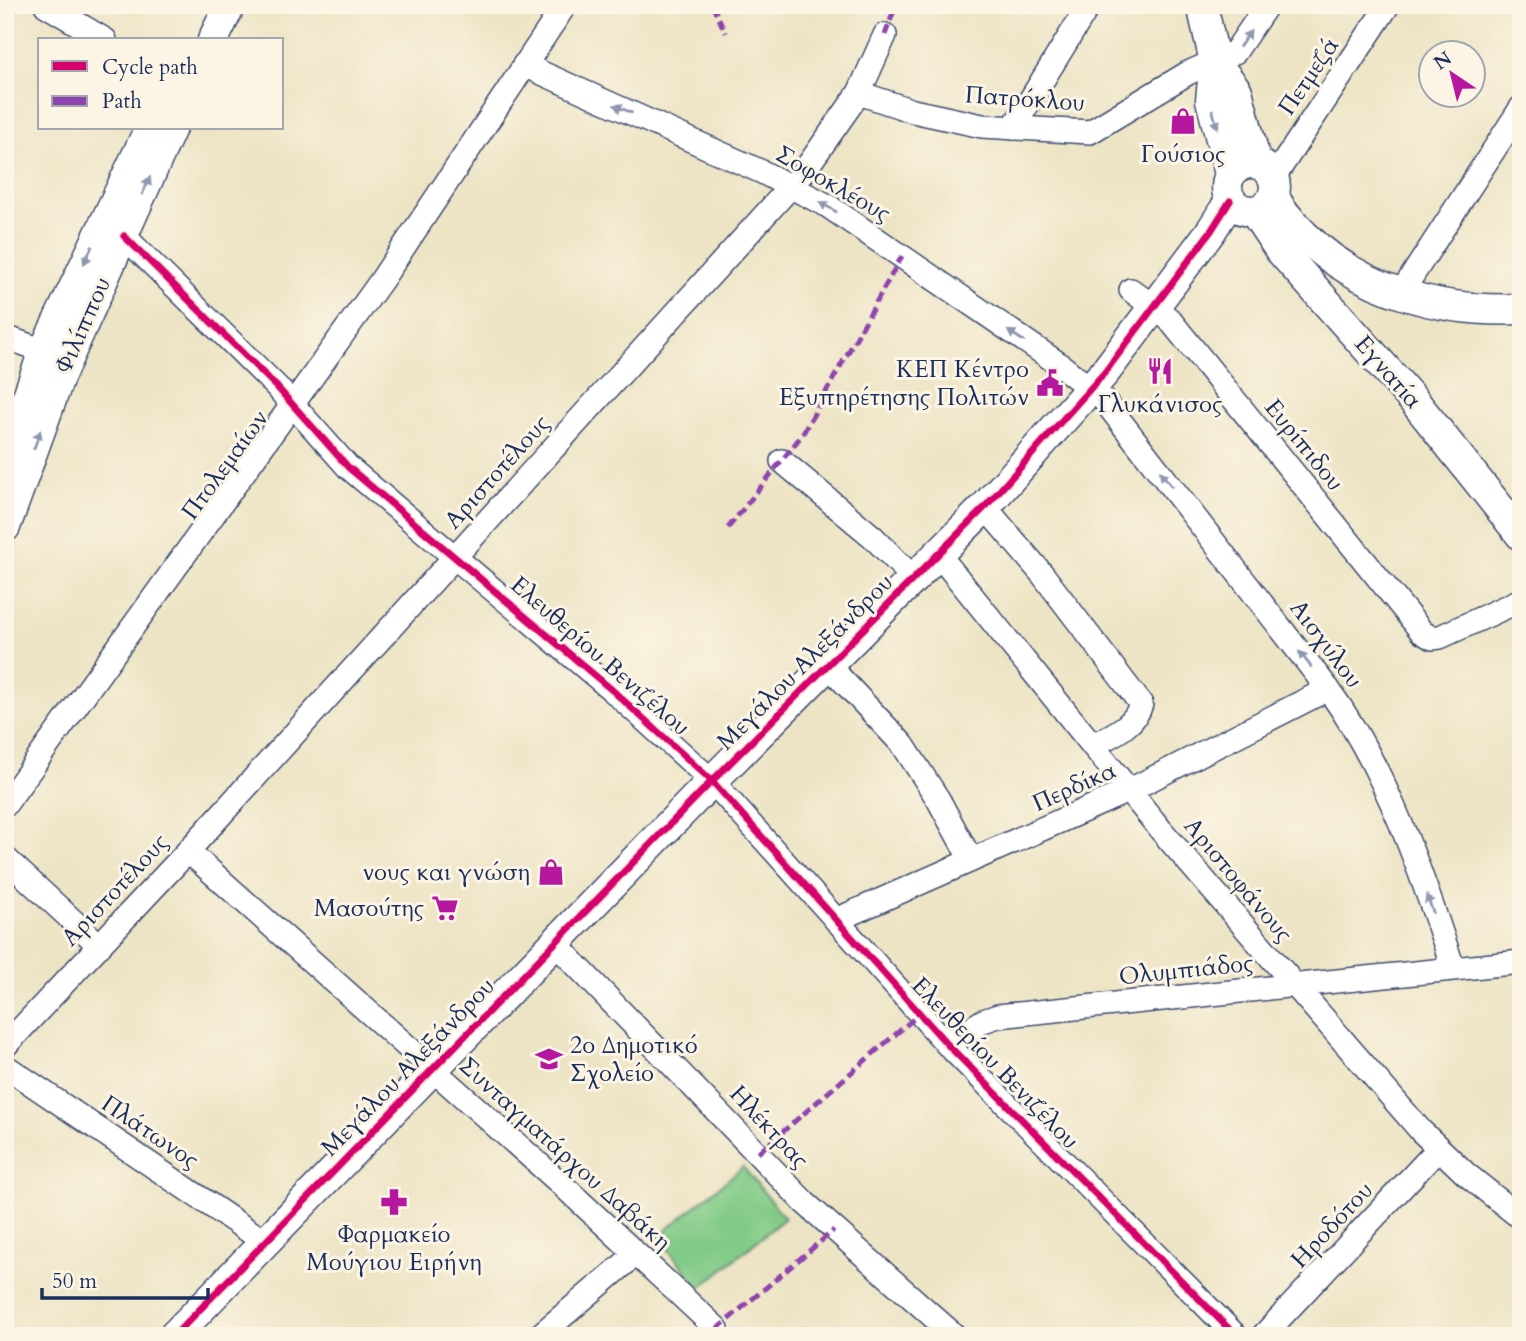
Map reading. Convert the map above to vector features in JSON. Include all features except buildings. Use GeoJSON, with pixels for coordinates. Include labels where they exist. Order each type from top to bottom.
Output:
{"type":"FeatureCollection","features":[{"type":"Feature","properties":{"kind":"street"},"geometry":{"type":"LineString","coordinates":[[46,5],[103,38]]}},
{"type":"Feature","properties":{"kind":"street"},"geometry":{"type":"LineString","coordinates":[[195,38],[209,5]]}},
{"type":"Feature","properties":{"kind":"street"},"geometry":{"type":"LineString","coordinates":[[214,38],[230,5]]}},
{"type":"Feature","properties":{"kind":"street","name":"Πτολεμαίων"},"geometry":{"type":"LineString","coordinates":[[5,805],[381,281],[565,5]]}},
{"type":"Feature","properties":{"kind":"street"},"geometry":{"type":"LineString","coordinates":[[1013,128],[1088,5]]}},
{"type":"Feature","properties":{"kind":"street","name":"Εγνατία"},"geometry":{"type":"LineString","coordinates":[[1202,5],[1215,62],[1211,100],[1280,250],[1415,402],[1521,535]]}},
{"type":"Feature","properties":{"kind":"street","name":"Πατρόκλου"},"geometry":{"type":"LineString","coordinates":[[859,93],[957,121],[1013,128],[1090,132],[1188,73],[1215,62],[1243,44],[1267,5]]}},
{"type":"Feature","properties":{"kind":"street","name":"Πετμεζά"},"geometry":{"type":"LineString","coordinates":[[1253,187],[1388,5]]}},
{"type":"Feature","properties":{"kind":"street","name":"Αριστοτέλους"},"geometry":{"type":"LineString","coordinates":[[5,1046],[188,851],[815,159],[859,93],[886,35]]}},
{"type":"Feature","properties":{"kind":"street","name":"Σοφοκλέους"},"geometry":{"type":"LineString","coordinates":[[524,65],[791,186],[868,231],[1092,389]]}},
{"type":"Feature","properties":{"kind":"street"},"geometry":{"type":"LineString","coordinates":[[1401,293],[1521,108]]}},
{"type":"Feature","properties":{"kind":"street","name":"Φιλίππου"},"geometry":{"type":"LineString","coordinates":[[5,461],[44,351],[148,130]]}},
{"type":"Feature","properties":{"kind":"street","name":"Φιλίππου"},"geometry":{"type":"LineString","coordinates":[[5,527],[60,375],[170,130]]}},
{"type":"Feature","properties":{"kind":"street"},"geometry":{"type":"LineString","coordinates":[[1253,187],[1318,247],[1362,276],[1401,293],[1469,309],[1521,309]]}},
{"type":"Feature","properties":{"kind":"street","name":"Μεγάλου Αλεξάνδρου"},"geometry":{"type":"LineString","coordinates":[[174,1336],[712,780],[915,580],[985,507],[1092,389],[1253,187]]}},
{"type":"Feature","properties":{"kind":"street","name":"Ελευθερίου Βενιζέλου"},"geometry":{"type":"LineString","coordinates":[[124,236],[292,406],[348,467],[456,557],[712,780],[947,1044],[1236,1336]]}},
{"type":"Feature","properties":{"kind":"street","name":"Ευρίπιδου"},"geometry":{"type":"LineString","coordinates":[[1130,290],[1168,319],[1416,626],[1432,638],[1455,631],[1521,600]]}},
{"type":"Feature","properties":{"kind":"street"},"geometry":{"type":"LineString","coordinates":[[5,337],[44,351]]}},
{"type":"Feature","properties":{"kind":"street","name":"Αισχύλου"},"geometry":{"type":"LineString","coordinates":[[1092,389],[1122,421],[1328,689],[1359,735],[1374,765],[1453,968]]}},
{"type":"Feature","properties":{"kind":"street"},"geometry":{"type":"LineString","coordinates":[[782,461],[873,537],[915,580]]}},
{"type":"Feature","properties":{"kind":"street"},"geometry":{"type":"LineString","coordinates":[[985,507],[1043,575],[1141,704],[1139,713],[1130,722],[1093,745]]}},
{"type":"Feature","properties":{"kind":"street","name":"Αριστοφάνους"},"geometry":{"type":"LineString","coordinates":[[939,555],[1294,986],[1438,1149],[1521,1218]]}},
{"type":"Feature","properties":{"kind":"street"},"geometry":{"type":"LineString","coordinates":[[829,666],[903,745],[939,799],[971,860]]}},
{"type":"Feature","properties":{"kind":"street","name":"Περδίκα"},"geometry":{"type":"LineString","coordinates":[[836,920],[1130,790],[1328,689]]}},
{"type":"Feature","properties":{"kind":"street","name":"Συνταγματάρχου Δαβάκη"},"geometry":{"type":"LineString","coordinates":[[188,851],[433,1069],[717,1329]]}},
{"type":"Feature","properties":{"kind":"street"},"geometry":{"type":"LineString","coordinates":[[5,858],[100,946]]}},
{"type":"Feature","properties":{"kind":"street","name":"Ηλέκτρας"},"geometry":{"type":"LineString","coordinates":[[555,943],[805,1203],[955,1336]]}},
{"type":"Feature","properties":{"kind":"street","name":"Ολυμπιάδος"},"geometry":{"type":"LineString","coordinates":[[947,1044],[983,1021],[998,1016],[1521,962]]}},
{"type":"Feature","properties":{"kind":"street","name":"Πλάτωνος"},"geometry":{"type":"LineString","coordinates":[[5,1066],[265,1242]]}},
{"type":"Feature","properties":{"kind":"street","name":"Ηροδότου"},"geometry":{"type":"LineString","coordinates":[[1263,1336],[1438,1149]]}},
{"type":"Feature","properties":{"kind":"street"},"geometry":{"type":"LineString","coordinates":[[539,1336],[636,1254]]}},
{"type":"Feature","properties":{"kind":"green space"},"geometry":{"type":"Polygon","coordinates":[[[743,1167],[785,1218],[700,1288],[658,1237],[743,1167]]]}},
{"type":"Feature","properties":{"kind":"marked path"},"geometry":{"type":"LineString","coordinates":[[712,5],[726,33]]}},
{"type":"Feature","properties":{"kind":"marked path"},"geometry":{"type":"LineString","coordinates":[[885,35],[896,5]]}},
{"type":"Feature","properties":{"kind":"marked path"},"geometry":{"type":"LineString","coordinates":[[728,528],[802,435],[902,256]]}},
{"type":"Feature","properties":{"kind":"marked path"},"geometry":{"type":"LineString","coordinates":[[758,1153],[919,1014]]}},
{"type":"Feature","properties":{"kind":"marked path"},"geometry":{"type":"LineString","coordinates":[[717,1329],[834,1230]]}},
{"type":"Feature","properties":{"kind":"cycle path"},"geometry":{"type":"LineString","coordinates":[[174,1336],[712,781],[985,507],[1105,372],[1211,231],[1230,201]]}},
{"type":"Feature","properties":{"kind":"cycle path"},"geometry":{"type":"LineString","coordinates":[[124,236],[276,386],[348,467],[612,690],[712,781],[947,1044],[1236,1336]]}},
{"type":"Feature","properties":{"kind":"place","name":"Γούσιος"},"geometry":{"type":"Point","coordinates":[1183,121]}},
{"type":"Feature","properties":{"kind":"place","name":"Γλυκάνισος"},"geometry":{"type":"Point","coordinates":[1160,371]}},
{"type":"Feature","properties":{"kind":"place","name":"ΚΕΠ Κέντρο Εξυπηρέτησης Πολιτών"},"geometry":{"type":"Point","coordinates":[1050,383]}},
{"type":"Feature","properties":{"kind":"place","name":"νους και γνώση"},"geometry":{"type":"Point","coordinates":[551,872]}},
{"type":"Feature","properties":{"kind":"place","name":"Μασούτης"},"geometry":{"type":"Point","coordinates":[445,908]}},
{"type":"Feature","properties":{"kind":"place","name":"2ο Δημοτικό Σχολείο"},"geometry":{"type":"Point","coordinates":[549,1059]}},
{"type":"Feature","properties":{"kind":"place","name":"Φαρμακείο Μούγιου Ειρήνη"},"geometry":{"type":"Point","coordinates":[394,1202]}}]}
